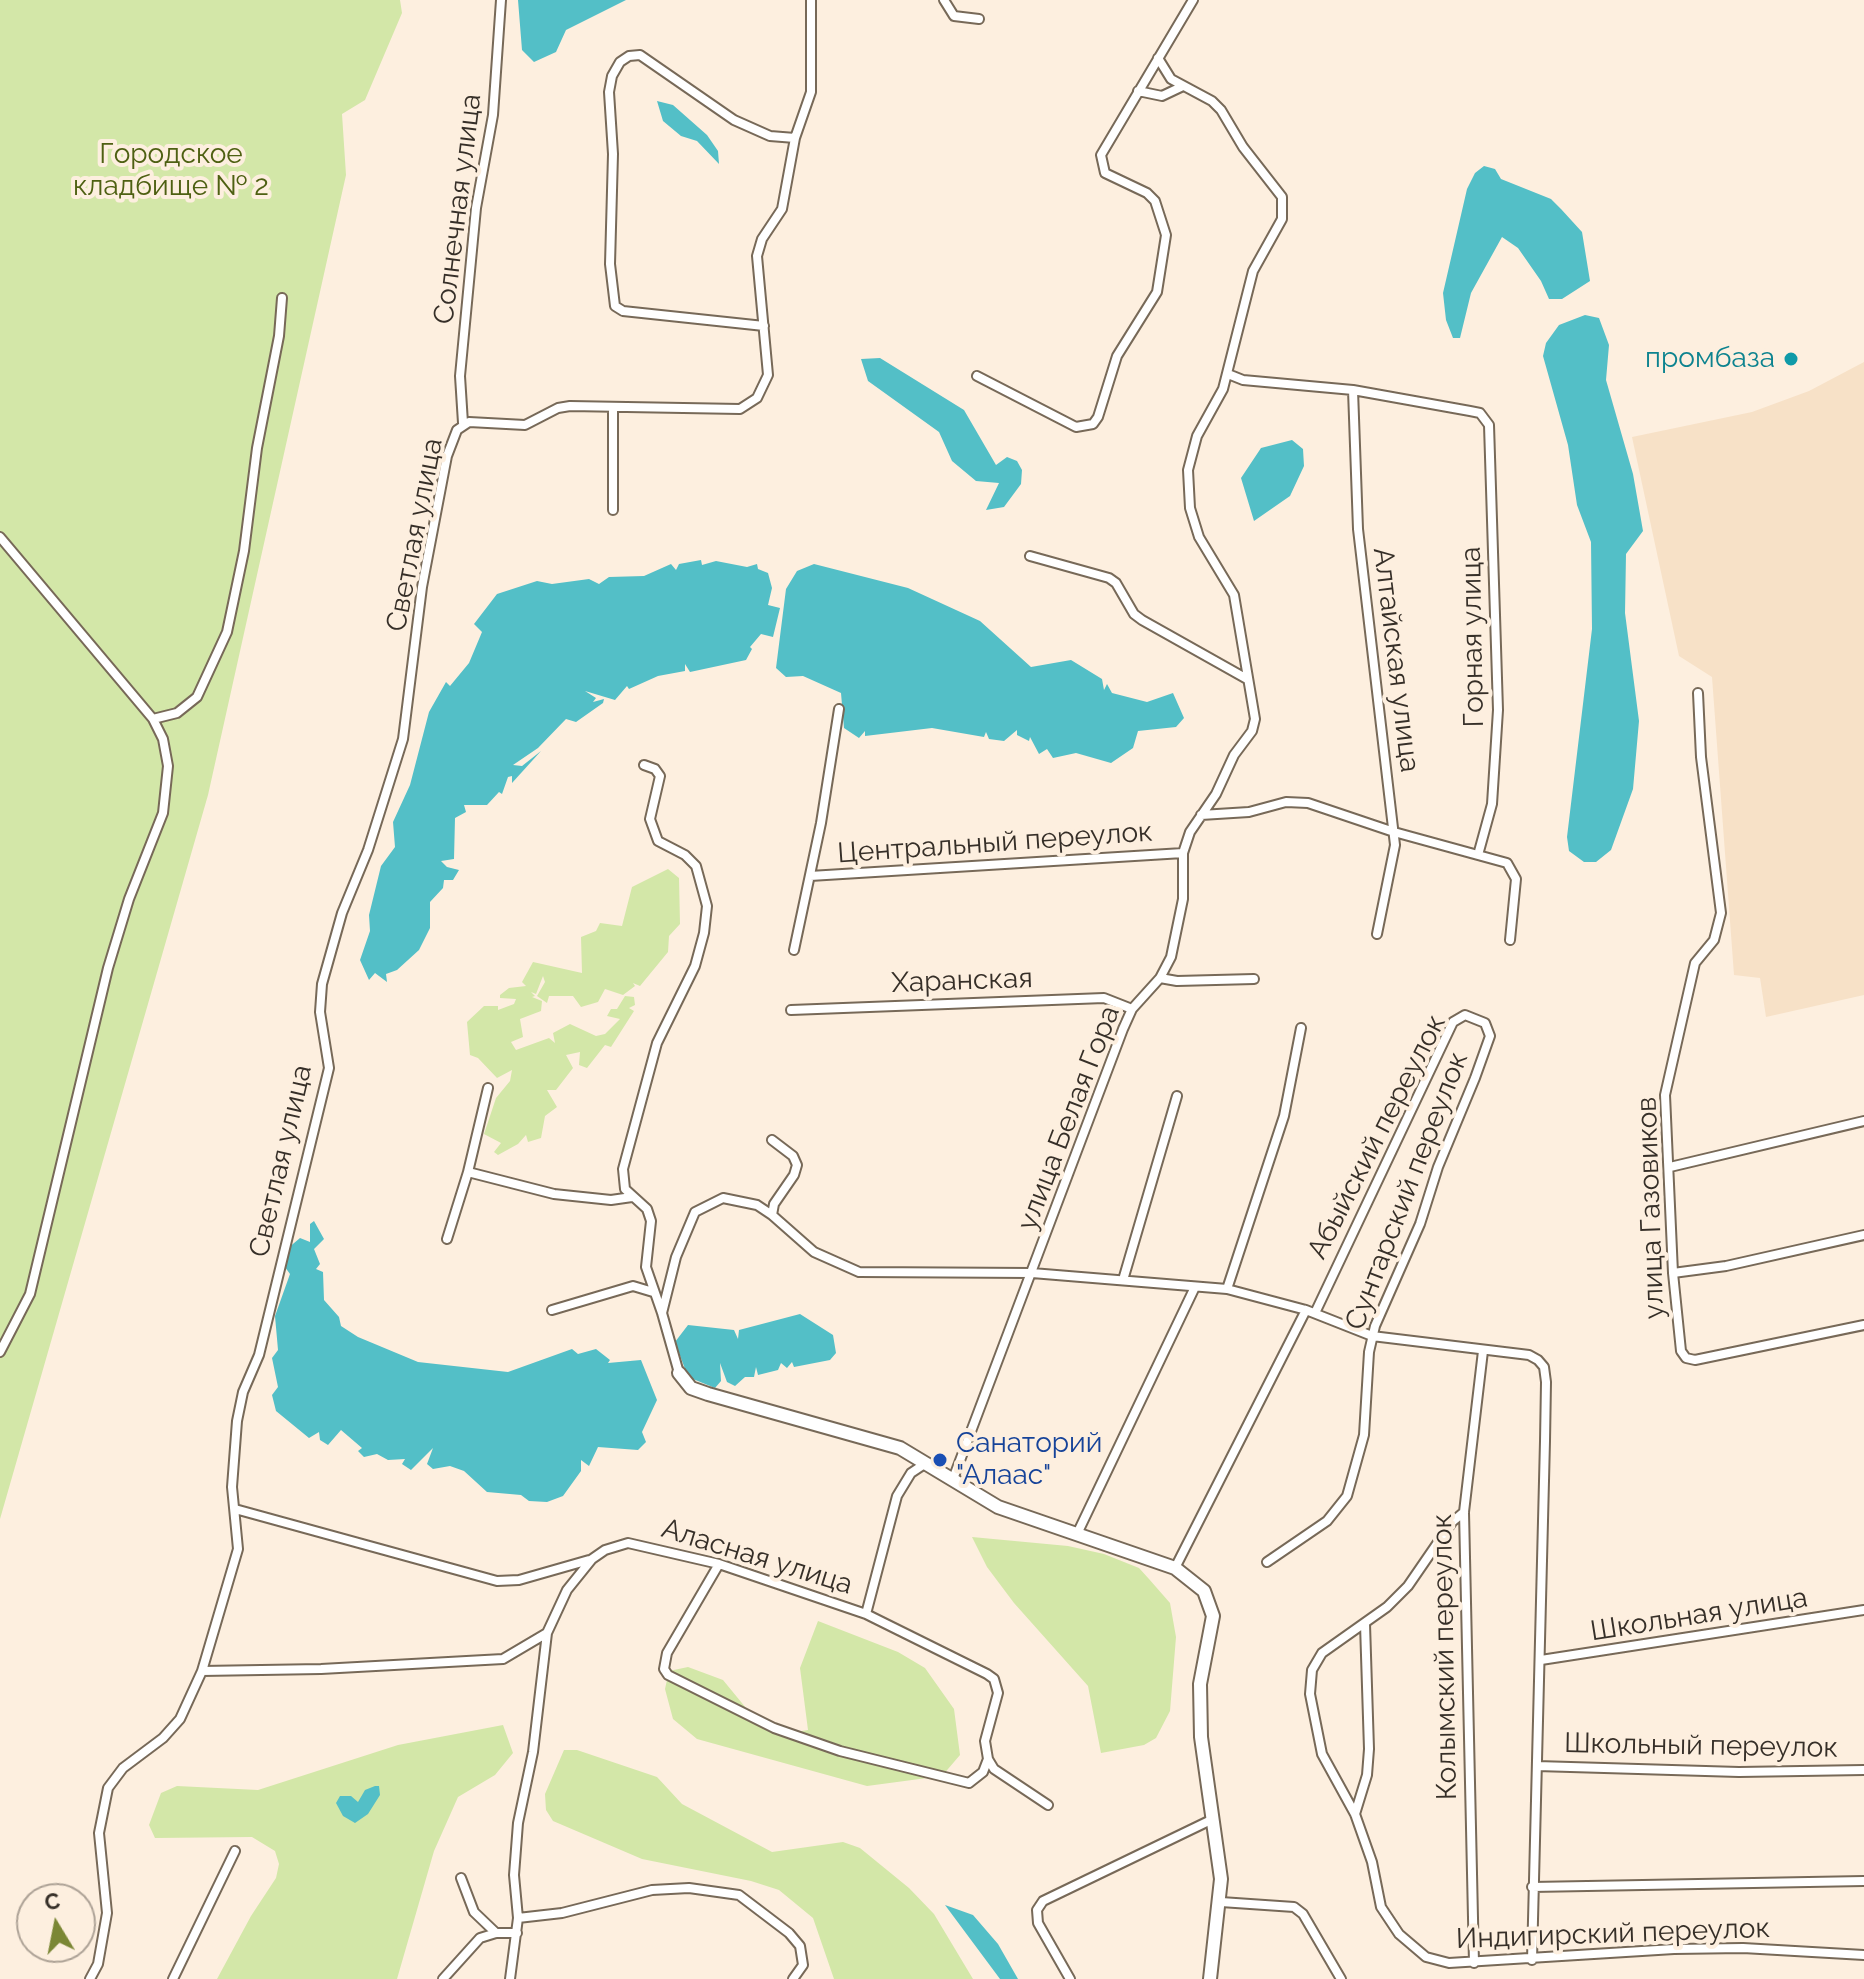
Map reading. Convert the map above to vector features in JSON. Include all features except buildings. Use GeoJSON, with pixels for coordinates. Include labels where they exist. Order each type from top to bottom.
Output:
{"type":"FeatureCollection","features":[{"type":"Feature","properties":{"kind":"street","name":"Солнечная улица"},"geometry":{"type":"LineString","coordinates":[[463,423],[460,376],[476,208],[493,115],[501,0]]}},
{"type":"Feature","properties":{"kind":"street"},"geometry":{"type":"LineString","coordinates":[[795,138],[770,136],[734,120],[640,55],[620,62],[612,76],[609,92],[613,142],[610,251],[615,306],[623,311],[764,326],[757,256],[762,239],[782,209],[795,138],[811,92],[814,73],[811,0]]}},
{"type":"Feature","properties":{"kind":"street"},"geometry":{"type":"LineString","coordinates":[[944,0],[954,16],[979,19]]}},
{"type":"Feature","properties":{"kind":"street"},"geometry":{"type":"LineString","coordinates":[[977,376],[1076,427],[1093,424],[1098,417],[1117,356],[1151,304],[1164,260],[1164,221],[1155,201],[1136,186],[1111,178],[1100,162],[1110,138],[1193,0]]}},
{"type":"Feature","properties":{"kind":"street","name":"улица Белая Гора"},"geometry":{"type":"LineString","coordinates":[[953,1479],[1132,1009],[1160,978],[1171,957],[1179,925],[1183,853],[1234,755],[1252,731],[1255,719],[1234,595],[1199,537],[1188,486],[1188,470],[1197,436],[1228,374],[1253,271],[1282,219],[1282,197],[1243,147],[1221,110],[1212,101],[1181,87],[1158,58]]}},
{"type":"Feature","properties":{"kind":"street"},"geometry":{"type":"LineString","coordinates":[[1138,91],[1162,96],[1181,87]]}},
{"type":"Feature","properties":{"kind":"street"},"geometry":{"type":"LineString","coordinates":[[153,719],[177,713],[197,697],[227,632],[244,551],[257,448],[279,336],[282,298]]}},
{"type":"Feature","properties":{"kind":"street","name":"Светлая улица"},"geometry":{"type":"LineString","coordinates":[[90,1979],[98,1964],[107,1913],[99,1833],[108,1788],[123,1768],[163,1738],[180,1719],[202,1671],[238,1549],[233,1454],[243,1392],[259,1355],[329,1068],[320,1012],[322,984],[342,913],[368,850],[403,739],[422,587],[447,456],[463,423],[514,427],[525,425],[558,408],[729,410],[749,405],[764,388],[768,375],[764,326]]}},
{"type":"Feature","properties":{"kind":"street"},"geometry":{"type":"LineString","coordinates":[[1228,374],[1243,380],[1353,390]]}},
{"type":"Feature","properties":{"kind":"street","name":"Горная улица"},"geometry":{"type":"LineString","coordinates":[[1353,390],[1470,411],[1485,418],[1491,434],[1498,710],[1492,804],[1478,855]]}},
{"type":"Feature","properties":{"kind":"street","name":"Алтайская улица"},"geometry":{"type":"LineString","coordinates":[[1353,390],[1358,529],[1394,832],[1377,934]]}},
{"type":"Feature","properties":{"kind":"street"},"geometry":{"type":"LineString","coordinates":[[613,407],[613,510]]}},
{"type":"Feature","properties":{"kind":"street"},"geometry":{"type":"LineString","coordinates":[[0,537],[153,719],[163,739],[168,766],[165,803],[116,937],[30,1294],[0,1352]]}},
{"type":"Feature","properties":{"kind":"street"},"geometry":{"type":"LineString","coordinates":[[1030,556],[1109,578],[1122,589],[1134,614],[1142,620],[1247,679]]}},
{"type":"Feature","properties":{"kind":"street","name":"улица Газовиков"},"geometry":{"type":"LineString","coordinates":[[1698,693],[1701,757],[1721,913],[1714,940],[1695,963],[1665,1095],[1678,1335],[1686,1358],[1695,1360],[1864,1325]]}},
{"type":"Feature","properties":{"kind":"street"},"geometry":{"type":"LineString","coordinates":[[794,950],[839,709]]}},
{"type":"Feature","properties":{"kind":"street"},"geometry":{"type":"LineString","coordinates":[[644,765],[655,769],[660,776],[650,819],[658,841],[685,855],[696,866],[707,906],[695,966],[657,1043],[622,1182],[632,1197],[647,1209],[651,1221],[646,1267],[679,1373],[691,1388],[708,1394],[875,1440],[927,1462],[998,1507],[1175,1568],[1204,1591],[1213,1616],[1199,1702],[1206,1785],[1220,1855],[1221,1902],[1210,1979]]}},
{"type":"Feature","properties":{"kind":"street"},"geometry":{"type":"LineString","coordinates":[[1201,815],[1249,812],[1286,802],[1308,803],[1394,832],[1507,863],[1516,875],[1510,940]]}},
{"type":"Feature","properties":{"kind":"street","name":"Центральный переулок"},"geometry":{"type":"LineString","coordinates":[[810,876],[1183,853]]}},
{"type":"Feature","properties":{"kind":"street"},"geometry":{"type":"LineString","coordinates":[[1160,978],[1177,981],[1254,979]]}},
{"type":"Feature","properties":{"kind":"street","name":"Харанская"},"geometry":{"type":"LineString","coordinates":[[791,1010],[1104,998],[1132,1009]]}},
{"type":"Feature","properties":{"kind":"street","name":"Абыйский переулок"},"geometry":{"type":"LineString","coordinates":[[1175,1568],[1310,1312],[1453,1022],[1458,1016],[1475,1018],[1490,1028],[1490,1036]]}},
{"type":"Feature","properties":{"kind":"street"},"geometry":{"type":"LineString","coordinates":[[1227,1289],[1284,1116],[1301,1028]]}},
{"type":"Feature","properties":{"kind":"street","name":"Сунтарский переулок"},"geometry":{"type":"LineString","coordinates":[[1267,1562],[1327,1521],[1347,1496],[1364,1435],[1372,1336],[1392,1283],[1420,1224],[1490,1036]]}},
{"type":"Feature","properties":{"kind":"street"},"geometry":{"type":"LineString","coordinates":[[447,1239],[468,1172],[488,1088]]}},
{"type":"Feature","properties":{"kind":"street"},"geometry":{"type":"LineString","coordinates":[[1123,1280],[1177,1096]]}},
{"type":"Feature","properties":{"kind":"street"},"geometry":{"type":"LineString","coordinates":[[1670,1167],[1864,1121]]}},
{"type":"Feature","properties":{"kind":"street"},"geometry":{"type":"LineString","coordinates":[[772,1140],[793,1156],[797,1165],[794,1175],[774,1204],[772,1215]]}},
{"type":"Feature","properties":{"kind":"street"},"geometry":{"type":"LineString","coordinates":[[468,1172],[554,1194],[611,1200],[632,1197]]}},
{"type":"Feature","properties":{"kind":"street"},"geometry":{"type":"LineString","coordinates":[[662,1313],[676,1257],[695,1212],[723,1198],[757,1205],[814,1252],[859,1272],[1032,1273],[1227,1289],[1310,1312],[1372,1336],[1529,1355],[1544,1367],[1541,1660],[1532,1960]]}},
{"type":"Feature","properties":{"kind":"street"},"geometry":{"type":"LineString","coordinates":[[1673,1273],[1750,1261],[1864,1235]]}},
{"type":"Feature","properties":{"kind":"street"},"geometry":{"type":"LineString","coordinates":[[552,1310],[633,1286],[654,1293]]}},
{"type":"Feature","properties":{"kind":"street"},"geometry":{"type":"LineString","coordinates":[[1077,1534],[1195,1287]]}},
{"type":"Feature","properties":{"kind":"street","name":"Колымский переулок"},"geometry":{"type":"LineString","coordinates":[[1474,1963],[1466,1746],[1464,1512],[1483,1351]]}},
{"type":"Feature","properties":{"kind":"street","name":"Аласная улица"},"geometry":{"type":"LineString","coordinates":[[866,1614],[897,1496],[911,1473],[927,1462]]}},
{"type":"Feature","properties":{"kind":"street","name":"Аласная улица"},"geometry":{"type":"LineString","coordinates":[[235,1509],[497,1581],[519,1580],[592,1559],[605,1550],[628,1543],[719,1564],[866,1614],[994,1679],[998,1693],[985,1741],[988,1759]]}},
{"type":"Feature","properties":{"kind":"street","name":"Индигирский переулок"},"geometry":{"type":"LineString","coordinates":[[1464,1512],[1446,1530],[1408,1586],[1365,1624],[1316,1660],[1310,1694],[1322,1754],[1355,1814],[1387,1919],[1426,1957],[1449,1963],[1743,1948],[1864,1955]]}},
{"type":"Feature","properties":{"kind":"street"},"geometry":{"type":"LineString","coordinates":[[510,1979],[518,1918],[514,1875],[518,1823],[533,1752],[547,1633],[567,1590],[592,1559]]}},
{"type":"Feature","properties":{"kind":"street"},"geometry":{"type":"LineString","coordinates":[[719,1564],[667,1653],[664,1669],[668,1675],[774,1728],[840,1751],[969,1783],[983,1772],[988,1759]]}},
{"type":"Feature","properties":{"kind":"street","name":"Школьная улица"},"geometry":{"type":"LineString","coordinates":[[1541,1660],[1864,1610]]}},
{"type":"Feature","properties":{"kind":"street"},"geometry":{"type":"LineString","coordinates":[[1355,1814],[1368,1762],[1365,1624]]}},
{"type":"Feature","properties":{"kind":"street"},"geometry":{"type":"LineString","coordinates":[[202,1671],[482,1662],[519,1653],[547,1633]]}},
{"type":"Feature","properties":{"kind":"street"},"geometry":{"type":"LineString","coordinates":[[988,1759],[994,1769],[1048,1805]]}},
{"type":"Feature","properties":{"kind":"street","name":"Школьный переулок"},"geometry":{"type":"LineString","coordinates":[[1537,1766],[1739,1772],[1864,1770]]}},
{"type":"Feature","properties":{"kind":"street"},"geometry":{"type":"LineString","coordinates":[[1070,1979],[1038,1923],[1037,1910],[1043,1901],[1213,1819]]}},
{"type":"Feature","properties":{"kind":"street"},"geometry":{"type":"LineString","coordinates":[[173,1979],[235,1851]]}},
{"type":"Feature","properties":{"kind":"street"},"geometry":{"type":"LineString","coordinates":[[461,1878],[474,1912],[496,1933]]}},
{"type":"Feature","properties":{"kind":"street"},"geometry":{"type":"LineString","coordinates":[[1532,1887],[1864,1881]]}},
{"type":"Feature","properties":{"kind":"street"},"geometry":{"type":"LineString","coordinates":[[518,1918],[562,1913],[652,1890],[689,1888],[739,1895],[780,1925],[800,1946],[803,1965],[793,1979]]}},
{"type":"Feature","properties":{"kind":"street"},"geometry":{"type":"LineString","coordinates":[[1221,1902],[1294,1907],[1303,1914],[1341,1979]]}},
{"type":"Feature","properties":{"kind":"street"},"geometry":{"type":"LineString","coordinates":[[443,1979],[480,1938],[496,1933],[517,1933]]}},
{"type":"Feature","properties":{"kind":"street"},"geometry":{"type":"LineString","coordinates":[[98,1964],[99,1979]]}},
{"type":"Feature","properties":{"kind":"shaded area"},"geometry":{"type":"Polygon","coordinates":[[[1864,362],[1864,995],[1766,1017],[1760,978],[1734,975],[1712,677],[1679,656],[1632,437],[1752,412],[1809,391],[1864,362]]]}},
{"type":"Feature","properties":{"kind":"green space","name":"Городское кладбище № 2"},"geometry":{"type":"Polygon","coordinates":[[[0,0],[400,0],[402,13],[365,100],[342,114],[346,175],[208,795],[0,1519],[0,0]]]}},
{"type":"Feature","properties":{"kind":"green space"},"geometry":{"type":"Polygon","coordinates":[[[668,869],[679,878],[680,924],[669,936],[668,952],[640,986],[633,983],[635,986],[623,995],[605,989],[598,1002],[581,1007],[573,996],[549,996],[547,1003],[537,996],[545,982],[543,976],[536,994],[531,992],[535,996],[532,997],[542,1001],[541,1011],[520,1019],[523,1037],[511,1042],[516,1050],[549,1038],[555,1043],[553,1033],[570,1024],[596,1036],[605,1034],[620,1019],[607,1016],[611,1009],[617,1009],[625,996],[634,997],[635,1005],[629,1008],[634,1011],[611,1047],[605,1045],[587,1068],[579,1065],[580,1052],[566,1055],[573,1068],[556,1090],[547,1090],[557,1107],[545,1116],[541,1138],[528,1142],[526,1135],[518,1144],[498,1155],[494,1152],[501,1143],[484,1134],[496,1098],[510,1081],[512,1070],[497,1078],[478,1058],[470,1055],[467,1022],[484,1006],[498,1006],[498,1010],[514,1004],[516,999],[500,998],[500,995],[509,988],[526,986],[522,982],[533,962],[582,973],[581,937],[596,931],[600,923],[622,926],[632,887],[668,869]]]}},
{"type":"Feature","properties":{"kind":"green space"},"geometry":{"type":"Polygon","coordinates":[[[972,1537],[1068,1546],[1104,1554],[1139,1568],[1170,1603],[1176,1637],[1170,1711],[1156,1738],[1144,1745],[1101,1753],[1088,1686],[1014,1603],[987,1567],[972,1537]]]}},
{"type":"Feature","properties":{"kind":"green space"},"geometry":{"type":"Polygon","coordinates":[[[818,1621],[898,1652],[925,1668],[954,1709],[960,1755],[942,1776],[867,1786],[697,1739],[673,1719],[665,1689],[669,1671],[688,1667],[723,1680],[746,1708],[770,1728],[789,1733],[808,1730],[800,1668],[818,1621]]]}},
{"type":"Feature","properties":{"kind":"green space"},"geometry":{"type":"Polygon","coordinates":[[[503,1725],[513,1753],[495,1775],[458,1797],[434,1851],[397,1979],[217,1979],[251,1916],[276,1878],[279,1864],[275,1851],[252,1837],[155,1838],[149,1825],[161,1793],[177,1786],[258,1790],[398,1745],[503,1725]]]}},
{"type":"Feature","properties":{"kind":"green space"},"geometry":{"type":"Polygon","coordinates":[[[564,1750],[577,1750],[657,1777],[682,1804],[772,1852],[843,1842],[860,1848],[909,1888],[934,1914],[973,1979],[834,1979],[813,1918],[779,1890],[751,1881],[642,1859],[553,1821],[546,1810],[545,1794],[564,1750]]]}},
{"type":"Feature","properties":{"kind":"water"},"geometry":{"type":"Polygon","coordinates":[[[518,0],[626,0],[566,30],[556,52],[534,62],[522,50],[518,0]]]}},
{"type":"Feature","properties":{"kind":"water"},"geometry":{"type":"Polygon","coordinates":[[[657,101],[673,105],[707,135],[718,151],[719,164],[697,141],[681,136],[663,121],[657,101]]]}},
{"type":"Feature","properties":{"kind":"water"},"geometry":{"type":"Polygon","coordinates":[[[1484,166],[1495,169],[1501,179],[1551,199],[1561,209],[1582,232],[1590,281],[1562,299],[1549,299],[1541,281],[1518,248],[1502,237],[1471,293],[1460,338],[1453,338],[1446,320],[1443,293],[1467,189],[1475,173],[1484,166]]]}},
{"type":"Feature","properties":{"kind":"water"},"geometry":{"type":"Polygon","coordinates":[[[1585,315],[1599,318],[1609,345],[1606,380],[1633,474],[1643,531],[1626,554],[1625,613],[1639,721],[1633,789],[1611,850],[1596,862],[1584,862],[1569,851],[1567,837],[1592,629],[1591,542],[1577,505],[1568,445],[1543,356],[1546,343],[1559,325],[1585,315]]]}},
{"type":"Feature","properties":{"kind":"water"},"geometry":{"type":"Polygon","coordinates":[[[880,358],[964,410],[996,465],[1007,457],[1017,461],[1022,470],[1021,484],[1004,507],[986,510],[999,483],[976,481],[952,461],[939,432],[868,381],[861,359],[880,358]]]}},
{"type":"Feature","properties":{"kind":"water"},"geometry":{"type":"Polygon","coordinates":[[[1292,440],[1303,449],[1304,466],[1290,496],[1254,521],[1241,478],[1261,448],[1292,440]]]}},
{"type":"Feature","properties":{"kind":"water"},"geometry":{"type":"Polygon","coordinates":[[[701,560],[702,565],[716,561],[747,567],[757,564],[758,569],[768,573],[772,588],[768,605],[780,608],[773,637],[761,634],[750,647],[752,649],[746,660],[690,672],[685,664],[685,671],[658,676],[629,689],[627,686],[615,700],[585,691],[596,698],[593,702],[604,699],[603,703],[576,722],[566,719],[538,748],[513,765],[522,766],[541,751],[512,783],[512,776],[508,777],[502,794],[499,792],[487,805],[464,805],[466,812],[455,818],[454,859],[441,861],[447,867],[459,870],[453,880],[444,880],[443,888],[430,902],[430,928],[419,950],[397,970],[386,974],[387,982],[375,973],[369,980],[360,960],[370,931],[369,915],[381,866],[395,847],[393,822],[410,785],[429,712],[446,682],[450,686],[469,663],[482,632],[474,624],[497,594],[537,581],[552,584],[589,579],[599,584],[609,577],[644,576],[671,564],[676,570],[679,564],[701,560]]]}},
{"type":"Feature","properties":{"kind":"water"},"geometry":{"type":"Polygon","coordinates":[[[814,564],[908,588],[980,621],[1031,667],[1071,660],[1102,679],[1104,690],[1107,684],[1112,693],[1147,702],[1173,693],[1184,718],[1176,727],[1138,731],[1133,748],[1111,763],[1076,753],[1053,758],[1047,749],[1039,754],[1030,737],[1029,741],[1017,735],[1017,730],[1004,741],[989,739],[986,732],[984,737],[932,728],[865,736],[865,731],[859,738],[844,728],[841,693],[803,676],[786,677],[776,668],[786,589],[797,571],[814,564]]]}},
{"type":"Feature","properties":{"kind":"water"},"geometry":{"type":"Polygon","coordinates":[[[314,1221],[324,1239],[314,1249],[320,1264],[316,1269],[323,1272],[324,1300],[339,1317],[341,1326],[358,1337],[418,1362],[508,1372],[572,1349],[578,1354],[596,1349],[610,1360],[608,1363],[641,1360],[657,1400],[642,1432],[646,1442],[638,1450],[598,1447],[589,1466],[581,1460],[581,1471],[563,1496],[547,1502],[529,1501],[521,1495],[487,1492],[464,1471],[450,1466],[433,1469],[427,1464],[433,1448],[411,1470],[402,1464],[405,1459],[388,1460],[377,1454],[364,1457],[358,1451],[362,1448],[341,1430],[328,1445],[320,1440],[319,1432],[309,1438],[276,1411],[272,1395],[278,1387],[272,1358],[278,1350],[275,1316],[290,1274],[282,1263],[287,1249],[300,1238],[310,1242],[310,1224],[314,1221]]]}},
{"type":"Feature","properties":{"kind":"water"},"geometry":{"type":"Polygon","coordinates":[[[800,1314],[833,1335],[836,1353],[830,1360],[794,1367],[792,1362],[787,1368],[781,1363],[778,1370],[758,1375],[756,1367],[754,1377],[745,1377],[735,1386],[727,1382],[720,1363],[721,1381],[715,1388],[688,1377],[675,1342],[688,1325],[734,1330],[738,1339],[739,1330],[800,1314]]]}},
{"type":"Feature","properties":{"kind":"water"},"geometry":{"type":"Polygon","coordinates":[[[379,1786],[380,1795],[368,1814],[355,1823],[343,1816],[336,1803],[340,1796],[351,1796],[358,1802],[365,1790],[379,1786]]]}},
{"type":"Feature","properties":{"kind":"water"},"geometry":{"type":"Polygon","coordinates":[[[945,1905],[973,1915],[998,1944],[1018,1979],[1000,1979],[945,1905]]]}},
{"type":"Feature","properties":{"kind":"place","name":"промбаза"},"geometry":{"type":"Point","coordinates":[1791,359]}},
{"type":"Feature","properties":{"kind":"place","name":"Санаторий \"Алаас\""},"geometry":{"type":"Point","coordinates":[940,1460]}}]}
